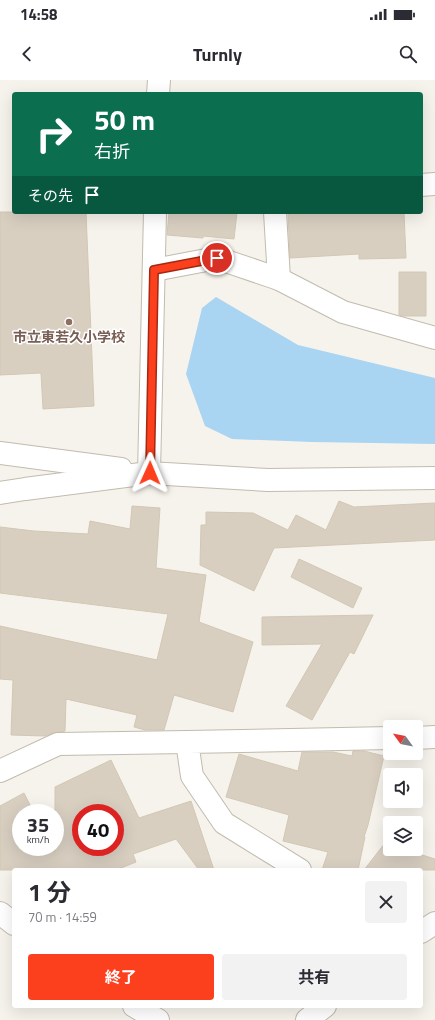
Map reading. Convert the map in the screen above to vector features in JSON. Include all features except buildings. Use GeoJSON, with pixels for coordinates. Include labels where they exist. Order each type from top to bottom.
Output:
{"type":"FeatureCollection","features":[{"type":"Feature","properties":{"kind":"street"},"geometry":{"type":"LineString","coordinates":[[158,92],[159,80]]}},
{"type":"Feature","properties":{"kind":"street"},"geometry":{"type":"LineString","coordinates":[[423,185],[435,184]]}},
{"type":"Feature","properties":{"kind":"street"},"geometry":{"type":"LineString","coordinates":[[150,473],[155,214]]}},
{"type":"Feature","properties":{"kind":"street"},"geometry":{"type":"LineString","coordinates":[[275,214],[279,279]]}},
{"type":"Feature","properties":{"kind":"street"},"geometry":{"type":"LineString","coordinates":[[154,270],[217,258],[279,279],[343,312],[435,338]]}},
{"type":"Feature","properties":{"kind":"street"},"geometry":{"type":"LineString","coordinates":[[0,453],[150,473],[268,480],[435,478]]}},
{"type":"Feature","properties":{"kind":"street"},"geometry":{"type":"LineString","coordinates":[[0,493],[150,473]]}},
{"type":"Feature","properties":{"kind":"street"},"geometry":{"type":"LineString","coordinates":[[0,771],[58,744],[383,738]]}},
{"type":"Feature","properties":{"kind":"street"},"geometry":{"type":"LineString","coordinates":[[423,738],[435,738]]}},
{"type":"Feature","properties":{"kind":"street"},"geometry":{"type":"LineString","coordinates":[[187,742],[192,776],[224,823],[297,868]]}},
{"type":"Feature","properties":{"kind":"street"},"geometry":{"type":"LineString","coordinates":[[0,913],[12,922]]}},
{"type":"Feature","properties":{"kind":"street"},"geometry":{"type":"LineString","coordinates":[[423,931],[435,923]]}},
{"type":"Feature","properties":{"kind":"street"},"geometry":{"type":"LineString","coordinates":[[137,1008],[158,1020]]}},
{"type":"Feature","properties":{"kind":"street"},"geometry":{"type":"LineString","coordinates":[[307,1020],[322,1008]]}},
{"type":"Feature","properties":{"kind":"water"},"geometry":{"type":"Polygon","coordinates":[[[216,297],[298,345],[435,378],[435,444],[232,439],[205,426],[186,374],[202,308],[216,297]]]}},
{"type":"Feature","properties":{"kind":"place","name":"市立東若久小学校"},"geometry":{"type":"Point","coordinates":[69,322]}},
{"type":"Feature","properties":{"kind":"route"},"geometry":{"type":"LineString","coordinates":[[150,473],[154,270],[217,258]]}}]}
